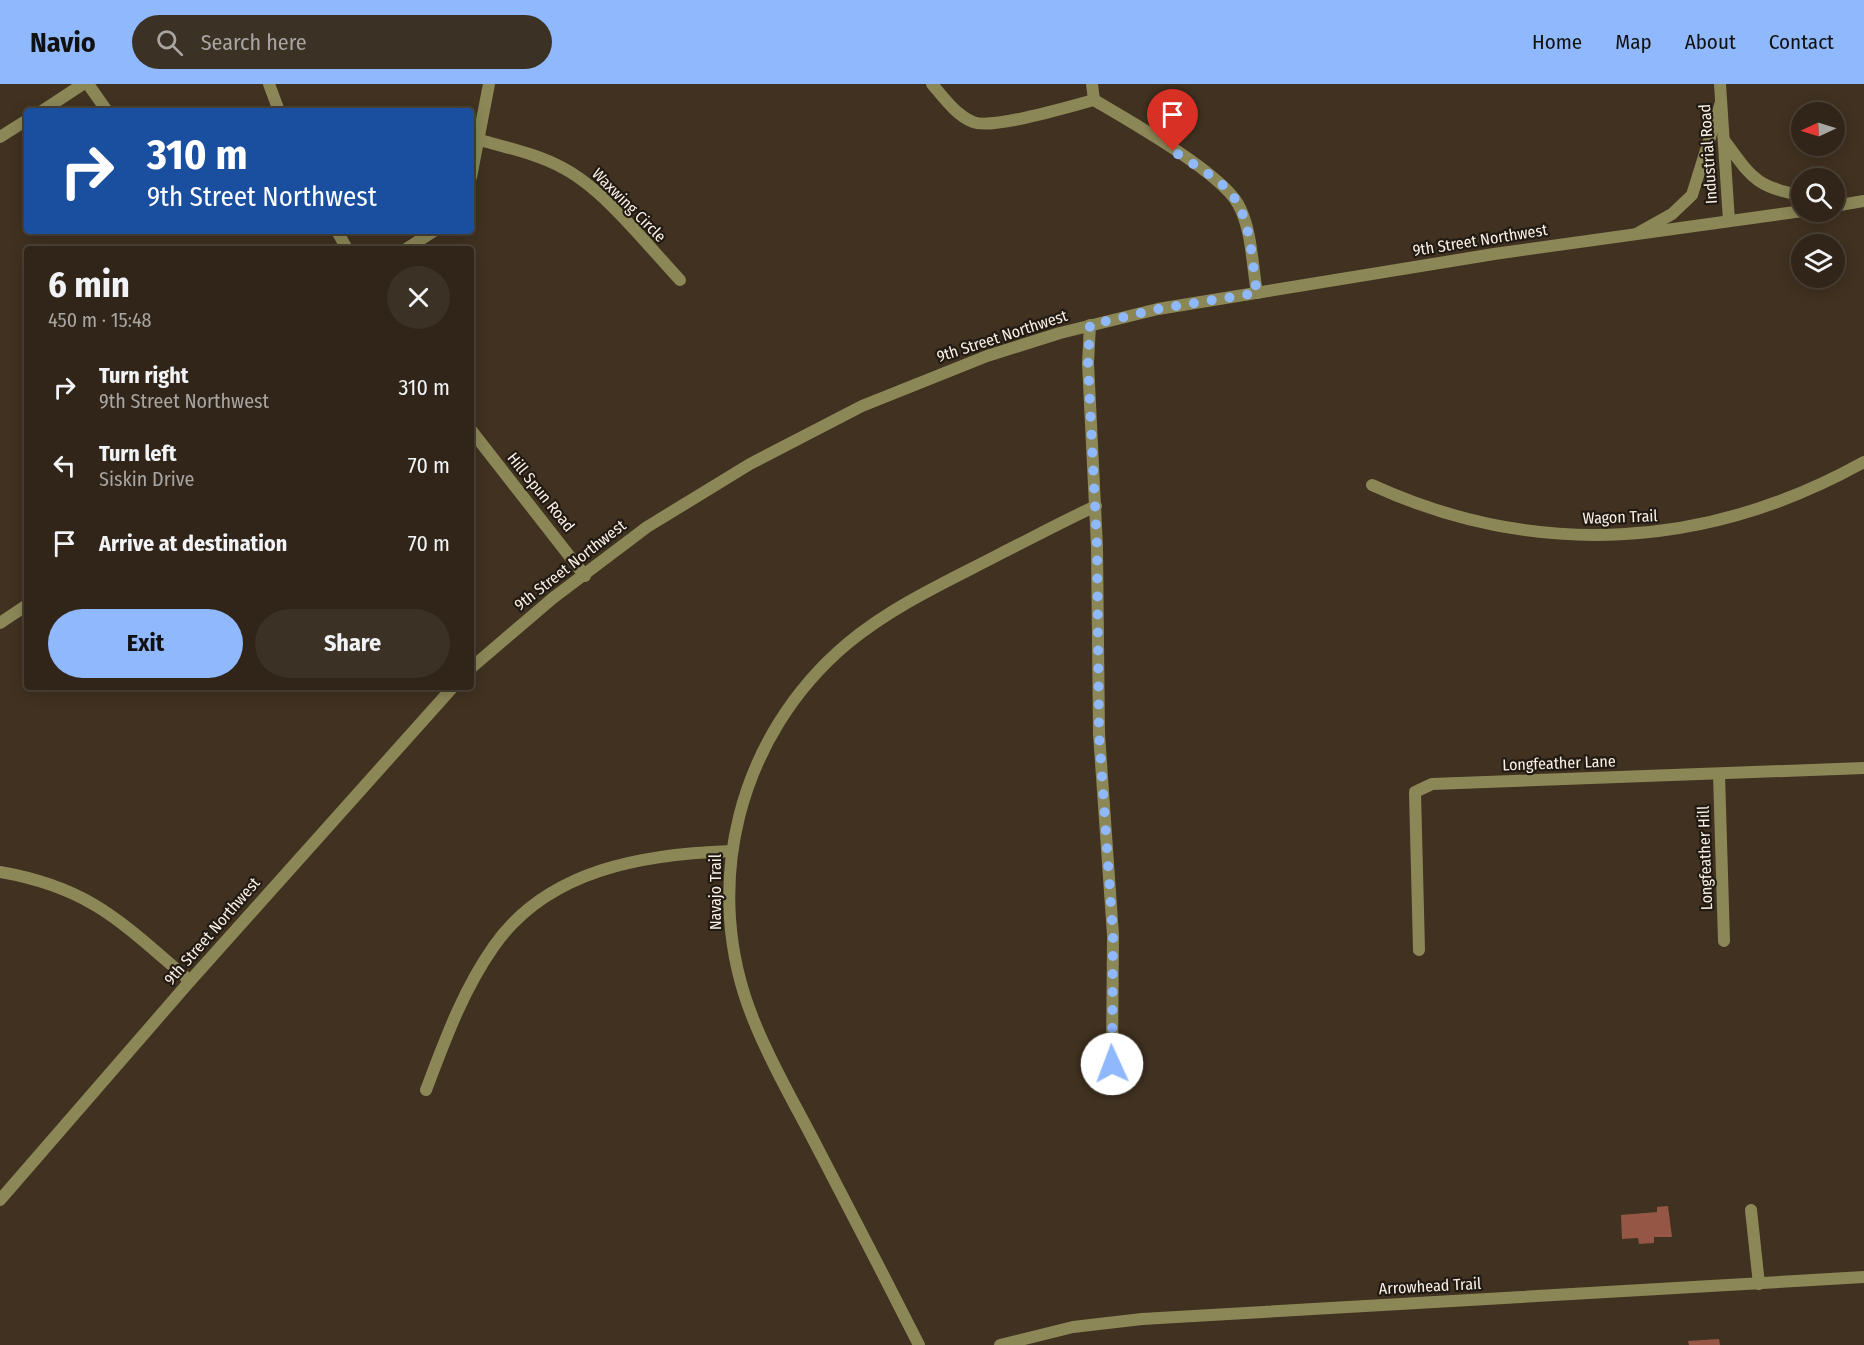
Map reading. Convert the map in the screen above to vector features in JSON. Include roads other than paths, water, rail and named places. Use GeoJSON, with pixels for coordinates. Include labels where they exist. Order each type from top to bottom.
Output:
{"type":"FeatureCollection","features":[{"type":"Feature","properties":{"kind":"street"},"geometry":{"type":"LineString","coordinates":[[47,108],[86,84],[105,108]]}},
{"type":"Feature","properties":{"kind":"street"},"geometry":{"type":"LineString","coordinates":[[269,84],[278,108]]}},
{"type":"Feature","properties":{"kind":"street"},"geometry":{"type":"LineString","coordinates":[[474,165],[489,84]]}},
{"type":"Feature","properties":{"kind":"street"},"geometry":{"type":"LineString","coordinates":[[932,84],[952,109],[975,123],[1008,121],[1094,100],[1155,138],[1227,189],[1238,204],[1245,221],[1257,293]]}},
{"type":"Feature","properties":{"kind":"street"},"geometry":{"type":"LineString","coordinates":[[1092,84],[1094,100]]}},
{"type":"Feature","properties":{"kind":"street","name":"Industrial Road"},"geometry":{"type":"LineString","coordinates":[[1720,84],[1729,221]]}},
{"type":"Feature","properties":{"kind":"street"},"geometry":{"type":"LineString","coordinates":[[1638,233],[1672,214],[1692,195],[1721,101]]}},
{"type":"Feature","properties":{"kind":"street"},"geometry":{"type":"LineString","coordinates":[[0,137],[24,122]]}},
{"type":"Feature","properties":{"kind":"street","name":"Waxwing Circle"},"geometry":{"type":"LineString","coordinates":[[480,140],[539,157],[564,168],[591,186],[680,280]]}},
{"type":"Feature","properties":{"kind":"street"},"geometry":{"type":"LineString","coordinates":[[1724,140],[1753,179],[1766,186],[1791,192]]}},
{"type":"Feature","properties":{"kind":"street"},"geometry":{"type":"LineString","coordinates":[[1845,203],[1864,201]]}},
{"type":"Feature","properties":{"kind":"street","name":"9th Street Northwest"},"geometry":{"type":"LineString","coordinates":[[474,665],[515,628],[656,521],[750,464],[862,406],[987,356],[1090,325],[1158,309],[1638,233],[1791,213]]}},
{"type":"Feature","properties":{"kind":"street"},"geometry":{"type":"LineString","coordinates":[[411,246],[429,234]]}},
{"type":"Feature","properties":{"kind":"street"},"geometry":{"type":"LineString","coordinates":[[1090,325],[1088,363],[1096,506],[1099,734],[1113,935],[1112,1064]]}},
{"type":"Feature","properties":{"kind":"street","name":"Hill Spun Road"},"geometry":{"type":"LineString","coordinates":[[474,434],[585,576]]}},
{"type":"Feature","properties":{"kind":"street","name":"Wagon Trail"},"geometry":{"type":"LineString","coordinates":[[1372,485],[1398,497],[1472,521],[1566,535],[1630,535],[1688,528],[1751,512],[1815,488],[1864,462]]}},
{"type":"Feature","properties":{"kind":"street","name":"Navajo Trail"},"geometry":{"type":"LineString","coordinates":[[920,1345],[754,1021],[732,944],[729,892],[730,850],[746,789],[767,742],[784,714],[826,664],[877,622],[922,593],[1096,506]]}},
{"type":"Feature","properties":{"kind":"street"},"geometry":{"type":"LineString","coordinates":[[0,623],[24,607]]}},
{"type":"Feature","properties":{"kind":"street","name":"9th Street Northwest"},"geometry":{"type":"LineString","coordinates":[[0,1200],[190,981],[450,690]]}},
{"type":"Feature","properties":{"kind":"street","name":"Longfeather Lane"},"geometry":{"type":"LineString","coordinates":[[1419,950],[1415,792],[1432,784],[1864,768]]}},
{"type":"Feature","properties":{"kind":"street","name":"Longfeather Hill"},"geometry":{"type":"LineString","coordinates":[[1719,774],[1724,941]]}},
{"type":"Feature","properties":{"kind":"street"},"geometry":{"type":"LineString","coordinates":[[426,1090],[467,992],[494,946],[522,915],[549,895],[621,862],[679,853],[730,850]]}},
{"type":"Feature","properties":{"kind":"street"},"geometry":{"type":"LineString","coordinates":[[0,872],[58,886],[95,903],[131,929],[190,981]]}},
{"type":"Feature","properties":{"kind":"street"},"geometry":{"type":"LineString","coordinates":[[1751,1210],[1760,1284]]}},
{"type":"Feature","properties":{"kind":"street","name":"Arrowhead Trail"},"geometry":{"type":"LineString","coordinates":[[1000,1345],[1073,1327],[1113,1322],[1864,1277]]}}]}
